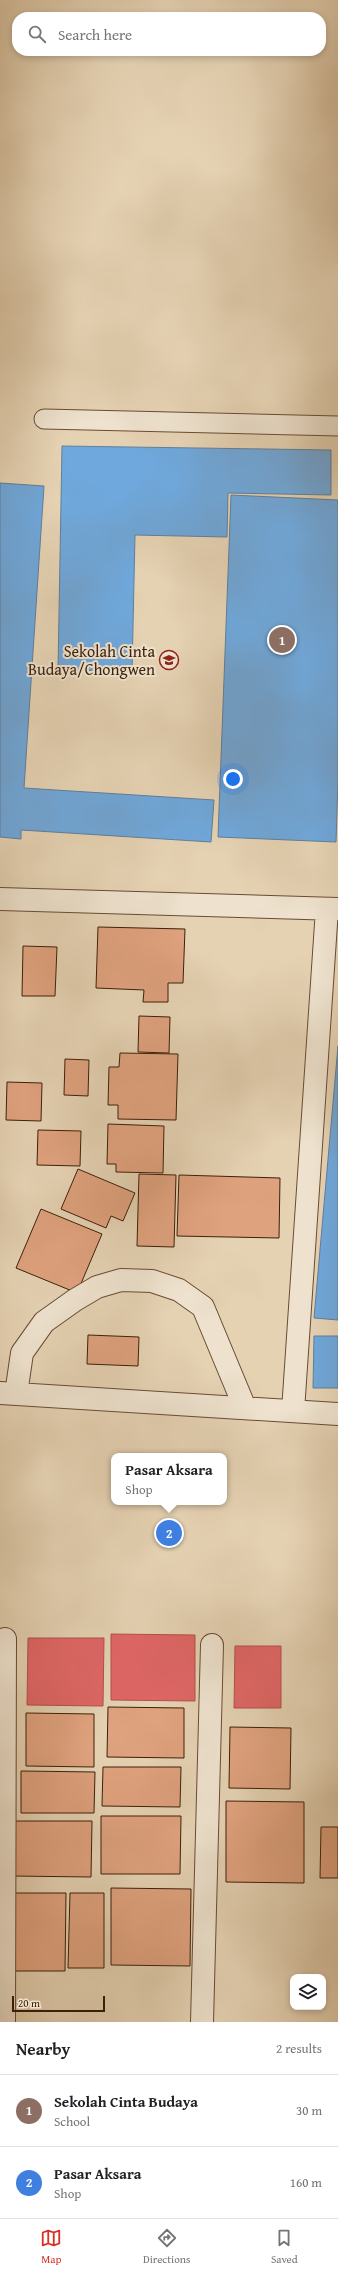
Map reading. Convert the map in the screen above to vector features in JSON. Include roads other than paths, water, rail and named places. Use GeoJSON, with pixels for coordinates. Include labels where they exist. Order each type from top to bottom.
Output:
{"type":"FeatureCollection","features":[{"type":"Feature","properties":{"kind":"street"},"geometry":{"type":"LineString","coordinates":[[0,899],[333,909],[293,1411]]}},
{"type":"Feature","properties":{"kind":"street"},"geometry":{"type":"LineString","coordinates":[[246,1408],[202,1307],[179,1290],[152,1282],[121,1280],[98,1287],[75,1300],[44,1322],[22,1353],[8,1394],[338,1414]]}},
{"type":"Feature","properties":{"kind":"street"},"geometry":{"type":"LineString","coordinates":[[4,2022],[5,1640]]}},
{"type":"Feature","properties":{"kind":"street"},"geometry":{"type":"LineString","coordinates":[[202,2022],[212,1645]]}},
{"type":"Feature","properties":{"kind":"lane"},"geometry":{"type":"LineString","coordinates":[[44,419],[338,426]]}},
{"type":"Feature","properties":{"kind":"place","name":"Sekolah Cinta Budaya"},"geometry":{"type":"Point","coordinates":[282,640]}},
{"type":"Feature","properties":{"kind":"place","name":"Sekolah Cinta Budaya/Chongwen"},"geometry":{"type":"Point","coordinates":[169,660]}},
{"type":"Feature","properties":{"kind":"place","name":"Pasar Aksara"},"geometry":{"type":"Point","coordinates":[169,1533]}}]}
